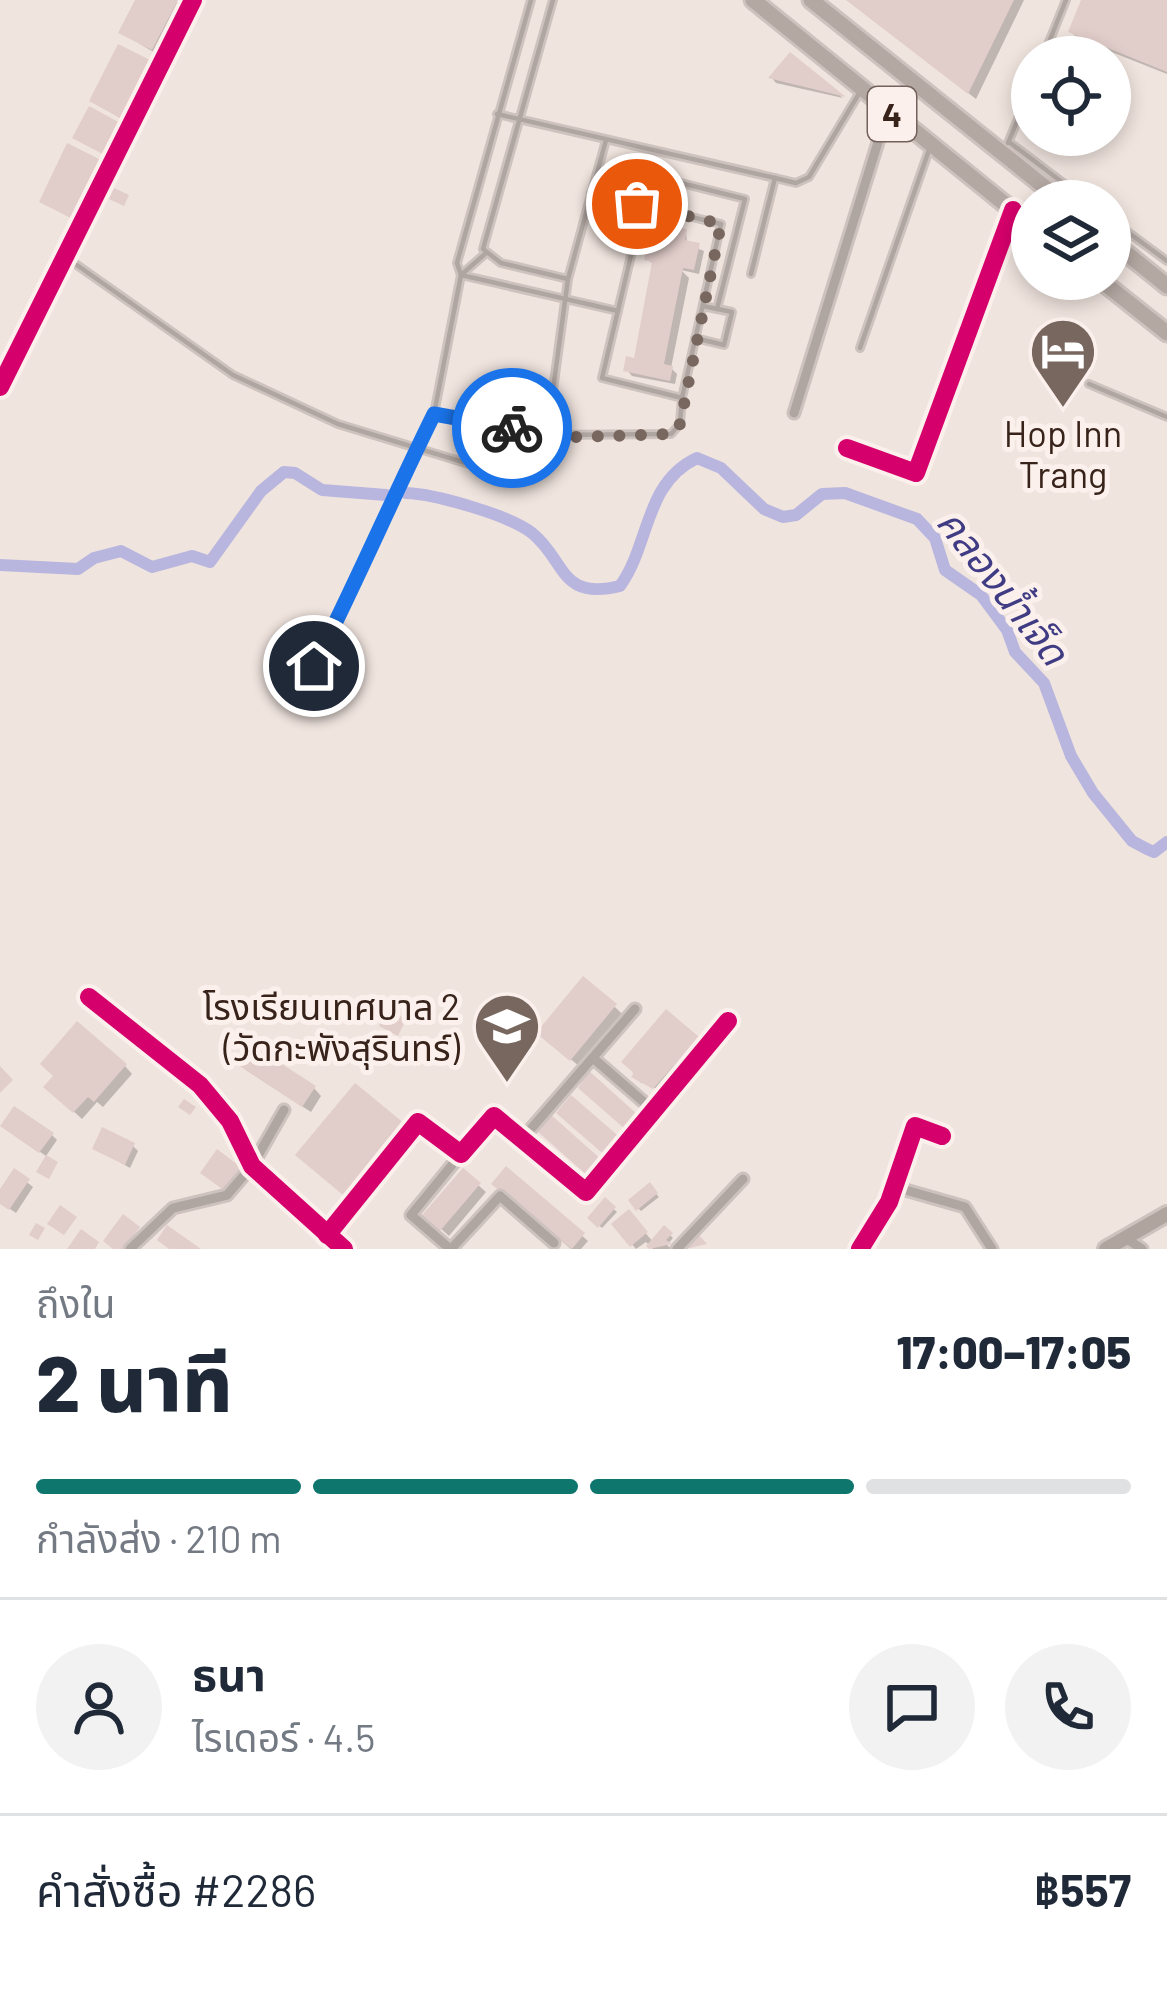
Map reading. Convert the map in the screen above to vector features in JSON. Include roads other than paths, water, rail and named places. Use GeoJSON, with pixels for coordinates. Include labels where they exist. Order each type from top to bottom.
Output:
{"type":"FeatureCollection","features":[{"type":"Feature","properties":{"kind":"main road","name":"4"},"geometry":{"type":"LineString","coordinates":[[753,0],[1011,209]]}},
{"type":"Feature","properties":{"kind":"main road","name":"4"},"geometry":{"type":"LineString","coordinates":[[811,0],[1006,148],[1040,180]]}},
{"type":"Feature","properties":{"kind":"main road"},"geometry":{"type":"LineString","coordinates":[[1131,257],[1167,286]]}},
{"type":"Feature","properties":{"kind":"main road"},"geometry":{"type":"LineString","coordinates":[[1125,300],[1167,333]]}},
{"type":"Feature","properties":{"kind":"main road"},"geometry":{"type":"LineString","coordinates":[[1106,1249],[1167,1214]]}},
{"type":"Feature","properties":{"kind":"street"},"geometry":{"type":"LineString","coordinates":[[0,387],[193,0]]}},
{"type":"Feature","properties":{"kind":"street"},"geometry":{"type":"LineString","coordinates":[[794,413],[888,110]]}},
{"type":"Feature","properties":{"kind":"street"},"geometry":{"type":"LineString","coordinates":[[847,448],[916,473],[1011,216]]}},
{"type":"Feature","properties":{"kind":"street"},"geometry":{"type":"LineString","coordinates":[[89,998],[200,1084],[230,1121],[252,1166],[344,1249]]}},
{"type":"Feature","properties":{"kind":"street"},"geometry":{"type":"LineString","coordinates":[[523,1138],[634,1009]]}},
{"type":"Feature","properties":{"kind":"street"},"geometry":{"type":"LineString","coordinates":[[554,1243],[500,1196],[451,1249],[411,1215],[494,1116],[586,1192],[728,1021]]}},
{"type":"Feature","properties":{"kind":"street"},"geometry":{"type":"LineString","coordinates":[[593,1058],[654,1111]]}},
{"type":"Feature","properties":{"kind":"street"},"geometry":{"type":"LineString","coordinates":[[130,1249],[162,1214],[187,1202],[208,1204],[227,1196],[252,1166],[284,1109]]}},
{"type":"Feature","properties":{"kind":"street"},"geometry":{"type":"LineString","coordinates":[[327,1235],[418,1122],[461,1154]]}},
{"type":"Feature","properties":{"kind":"street"},"geometry":{"type":"LineString","coordinates":[[860,1249],[895,1187],[900,1159],[915,1126],[942,1136]]}},
{"type":"Feature","properties":{"kind":"street"},"geometry":{"type":"LineString","coordinates":[[677,1249],[743,1179]]}},
{"type":"Feature","properties":{"kind":"street"},"geometry":{"type":"LineString","coordinates":[[895,1187],[965,1208],[992,1249]]}},
{"type":"Feature","properties":{"kind":"street"},"geometry":{"type":"LineString","coordinates":[[1127,1238],[1142,1249]]}},
{"type":"Feature","properties":{"kind":"lane"},"geometry":{"type":"LineString","coordinates":[[314,666],[388,520],[416,444],[434,414],[461,275],[457,254],[531,0]]}},
{"type":"Feature","properties":{"kind":"lane"},"geometry":{"type":"LineString","coordinates":[[553,0],[484,238],[486,253],[501,263],[568,279]]}},
{"type":"Feature","properties":{"kind":"lane"},"geometry":{"type":"LineString","coordinates":[[1051,36],[1066,0]]}},
{"type":"Feature","properties":{"kind":"lane"},"geometry":{"type":"LineString","coordinates":[[497,114],[796,183],[809,177],[860,91]]}},
{"type":"Feature","properties":{"kind":"lane"},"geometry":{"type":"LineString","coordinates":[[1011,136],[1006,148],[1055,180]]}},
{"type":"Feature","properties":{"kind":"lane"},"geometry":{"type":"LineString","coordinates":[[547,435],[568,279],[606,140]]}},
{"type":"Feature","properties":{"kind":"lane"},"geometry":{"type":"LineString","coordinates":[[860,349],[931,145]]}},
{"type":"Feature","properties":{"kind":"lane"},"geometry":{"type":"LineString","coordinates":[[682,398],[602,379],[645,174],[745,199],[717,309]]}},
{"type":"Feature","properties":{"kind":"lane"},"geometry":{"type":"LineString","coordinates":[[751,274],[775,178]]}},
{"type":"Feature","properties":{"kind":"lane"},"geometry":{"type":"LineString","coordinates":[[434,414],[547,435],[671,434],[680,424],[721,224],[591,193]]}},
{"type":"Feature","properties":{"kind":"lane"},"geometry":{"type":"LineString","coordinates":[[1131,234],[1167,261]]}},
{"type":"Feature","properties":{"kind":"lane"},"geometry":{"type":"LineString","coordinates":[[461,275],[486,253]]}},
{"type":"Feature","properties":{"kind":"lane"},"geometry":{"type":"LineString","coordinates":[[66,258],[233,375],[338,424],[416,444],[515,478]]}},
{"type":"Feature","properties":{"kind":"lane"},"geometry":{"type":"LineString","coordinates":[[461,275],[618,311]]}},
{"type":"Feature","properties":{"kind":"lane"},"geometry":{"type":"LineString","coordinates":[[695,338],[724,345],[732,313],[703,306]]}},
{"type":"Feature","properties":{"kind":"lane"},"geometry":{"type":"LineString","coordinates":[[1089,384],[1167,417]]}},
{"type":"Feature","properties":{"kind":"waterway","name":"คลองน้ำเจ็ด"},"geometry":{"type":"LineString","coordinates":[[406,493],[507,519],[532,533],[574,583],[600,589],[620,586],[657,499],[680,469],[697,458],[721,468],[764,509],[783,517],[796,515],[822,494],[845,493],[917,519],[935,538],[945,570],[981,595],[1007,630],[1015,652],[1044,683],[1071,756],[1093,793],[1132,841],[1154,852],[1167,842]]}},
{"type":"Feature","properties":{"kind":"waterway","name":"คลองน้ำเจ็ด"},"geometry":{"type":"LineString","coordinates":[[0,565],[78,569],[94,558],[121,551],[152,567],[192,556],[210,562],[261,491],[284,472],[295,473],[322,490],[386,495]]}},
{"type":"Feature","properties":{"kind":"place","name":"Hop Inn Trang"},"geometry":{"type":"Point","coordinates":[1063,410]}},
{"type":"Feature","properties":{"kind":"place","name":"โรงเรียนเทศบาล 2 (วัดกะพังสุรินทร์)"},"geometry":{"type":"Point","coordinates":[507,1085]}}]}
